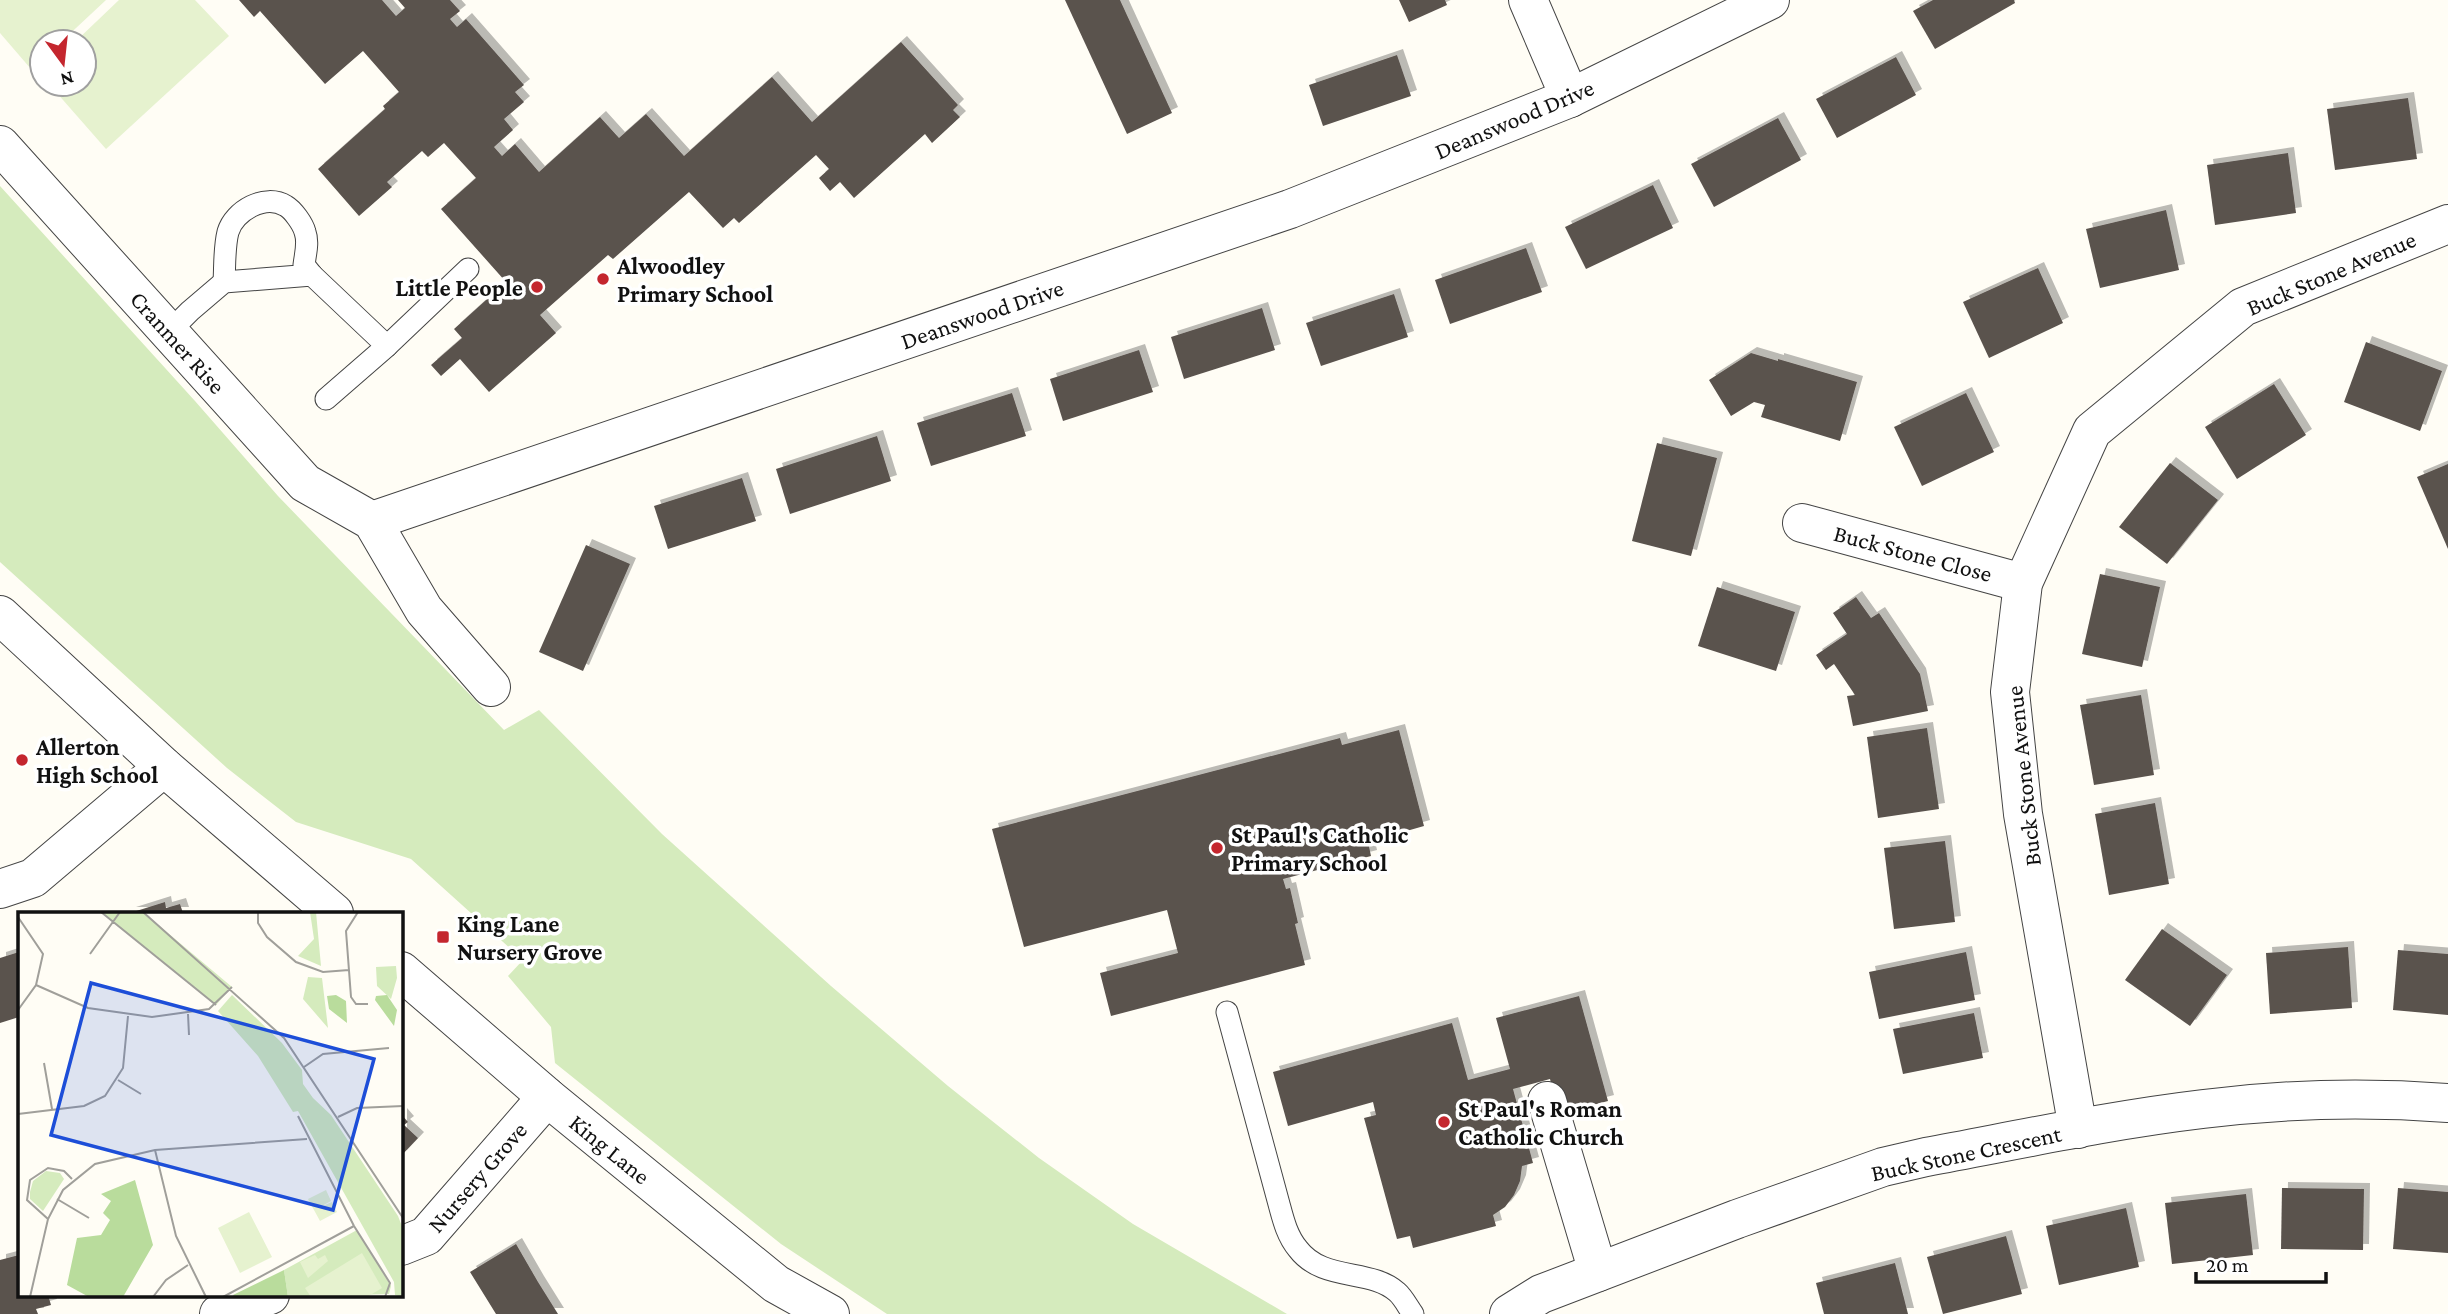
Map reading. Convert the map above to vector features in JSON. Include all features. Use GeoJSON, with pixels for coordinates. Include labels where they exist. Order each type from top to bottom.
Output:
{"type":"FeatureCollection","features":[{"type":"Feature","properties":{"kind":"street"},"geometry":{"type":"LineString","coordinates":[[1528,0],[1570,99]]}},
{"type":"Feature","properties":{"kind":"street","name":"Deanswood Drive"},"geometry":{"type":"LineString","coordinates":[[372,521],[1290,209],[1570,99],[1770,0]]}},
{"type":"Feature","properties":{"kind":"street","name":"Cranmer Rise"},"geometry":{"type":"LineString","coordinates":[[0,145],[305,483],[372,521]]}},
{"type":"Feature","properties":{"kind":"street","name":"Buck Stone Avenue"},"geometry":{"type":"LineString","coordinates":[[2078,1129],[2023,814],[2010,692],[2022,583],[2092,431],[2243,307],[2448,224]]}},
{"type":"Feature","properties":{"kind":"street"},"geometry":{"type":"LineString","coordinates":[[372,521],[424,610],[491,687]]}},
{"type":"Feature","properties":{"kind":"street","name":"Buck Stone Close"},"geometry":{"type":"LineString","coordinates":[[1802,523],[2022,583]]}},
{"type":"Feature","properties":{"kind":"street"},"geometry":{"type":"LineString","coordinates":[[0,615],[164,767],[333,912]]}},
{"type":"Feature","properties":{"kind":"street"},"geometry":{"type":"LineString","coordinates":[[0,889],[33,878],[164,767]]}},
{"type":"Feature","properties":{"kind":"street","name":"King Lane"},"geometry":{"type":"LineString","coordinates":[[402,972],[547,1097],[776,1284],[830,1314]]}},
{"type":"Feature","properties":{"kind":"street","name":"Nursery Grove"},"geometry":{"type":"LineString","coordinates":[[402,1246],[426,1236],[547,1097]]}},
{"type":"Feature","properties":{"kind":"street"},"geometry":{"type":"LineString","coordinates":[[1546,1101],[1598,1272]]}},
{"type":"Feature","properties":{"kind":"street","name":"Buck Stone Crescent"},"geometry":{"type":"LineString","coordinates":[[1509,1314],[1541,1293],[1884,1167],[2078,1129],[2204,1108],[2305,1101],[2448,1103]]}},
{"type":"Feature","properties":{"kind":"street"},"geometry":{"type":"LineString","coordinates":[[219,1314],[267,1296]]}},
{"type":"Feature","properties":{"kind":"lane"},"geometry":{"type":"LineString","coordinates":[[225,282],[228,231],[236,218],[247,208],[263,203],[286,206],[305,232],[307,244],[304,265],[387,346]]}},
{"type":"Feature","properties":{"kind":"lane"},"geometry":{"type":"LineString","coordinates":[[326,399],[467,270]]}},
{"type":"Feature","properties":{"kind":"lane"},"geometry":{"type":"LineString","coordinates":[[169,332],[190,310],[225,282],[312,275]]}},
{"type":"Feature","properties":{"kind":"lane"},"geometry":{"type":"LineString","coordinates":[[1227,1012],[1279,1204],[1287,1230],[1297,1249],[1310,1262],[1330,1271],[1379,1282],[1397,1291],[1413,1314]]}},
{"type":"Feature","properties":{"kind":"green space"},"geometry":{"type":"Polygon","coordinates":[[[0,0],[106,0],[76,28],[28,28],[28,66],[0,33],[0,0]]]}},
{"type":"Feature","properties":{"kind":"green space"},"geometry":{"type":"Polygon","coordinates":[[[119,0],[195,0],[229,36],[106,149],[61,98],[98,98],[98,28],[90,28],[119,0]]]}},
{"type":"Feature","properties":{"kind":"green space"},"geometry":{"type":"Polygon","coordinates":[[[0,186],[278,496],[504,730],[539,710],[662,834],[831,986],[948,1086],[1039,1158],[1133,1224],[1287,1314],[887,1314],[781,1244],[555,1063],[551,1027],[508,976],[523,960],[411,859],[296,822],[227,768],[0,562],[0,186]]]}},
{"type":"Feature","properties":{"kind":"building"},"geometry":{"type":"Polygon","coordinates":[[[239,0],[382,0],[396,16],[405,8],[398,0],[450,0],[460,11],[450,19],[457,27],[466,19],[524,85],[515,92],[524,102],[504,119],[513,130],[494,147],[502,156],[515,144],[539,172],[600,117],[619,138],[646,114],[684,156],[772,77],[812,122],[901,42],[958,105],[953,110],[960,117],[932,143],[925,134],[854,198],[840,182],[830,191],[819,178],[829,169],[816,155],[739,223],[734,218],[723,228],[689,192],[613,259],[608,255],[540,315],[556,333],[489,392],[460,359],[441,376],[431,365],[462,338],[454,329],[506,282],[441,209],[476,178],[444,143],[428,157],[422,151],[387,182],[392,187],[359,216],[318,169],[385,109],[383,106],[399,92],[363,51],[325,84],[260,11],[254,17],[239,0]]]}},
{"type":"Feature","properties":{"kind":"building"},"geometry":{"type":"Polygon","coordinates":[[[1065,0],[1120,0],[1172,113],[1127,134],[1065,0]]]}},
{"type":"Feature","properties":{"kind":"building"},"geometry":{"type":"Polygon","coordinates":[[[1399,0],[1445,0],[1447,5],[1409,22],[1399,0]]]}},
{"type":"Feature","properties":{"kind":"building"},"geometry":{"type":"Polygon","coordinates":[[[1933,0],[2014,0],[2015,3],[1935,49],[1913,11],[1933,0]]]}},
{"type":"Feature","properties":{"kind":"building"},"geometry":{"type":"Polygon","coordinates":[[[1397,55],[1411,96],[1323,126],[1309,85],[1397,55]]]}},
{"type":"Feature","properties":{"kind":"building"},"geometry":{"type":"Polygon","coordinates":[[[1896,57],[1916,95],[1837,138],[1816,99],[1896,57]]]}},
{"type":"Feature","properties":{"kind":"building"},"geometry":{"type":"Polygon","coordinates":[[[2408,98],[2417,159],[2335,170],[2327,109],[2408,98]]]}},
{"type":"Feature","properties":{"kind":"building"},"geometry":{"type":"Polygon","coordinates":[[[1778,118],[1801,160],[1714,207],[1691,164],[1778,118]]]}},
{"type":"Feature","properties":{"kind":"building"},"geometry":{"type":"Polygon","coordinates":[[[2288,153],[2296,213],[2215,225],[2207,165],[2288,153]]]}},
{"type":"Feature","properties":{"kind":"building"},"geometry":{"type":"Polygon","coordinates":[[[1653,185],[1673,228],[1586,269],[1565,227],[1653,185]]]}},
{"type":"Feature","properties":{"kind":"building"},"geometry":{"type":"Polygon","coordinates":[[[2166,210],[2179,270],[2100,288],[2086,229],[2166,210]]]}},
{"type":"Feature","properties":{"kind":"building"},"geometry":{"type":"Polygon","coordinates":[[[1526,248],[1542,292],[1450,324],[1435,280],[1526,248]]]}},
{"type":"Feature","properties":{"kind":"building"},"geometry":{"type":"Polygon","coordinates":[[[2038,268],[2063,323],[1989,358],[1963,302],[2038,268]]]}},
{"type":"Feature","properties":{"kind":"building"},"geometry":{"type":"Polygon","coordinates":[[[1394,294],[1408,337],[1321,366],[1306,323],[1394,294]]]}},
{"type":"Feature","properties":{"kind":"building"},"geometry":{"type":"Polygon","coordinates":[[[1262,308],[1275,350],[1184,379],[1171,337],[1262,308]]]}},
{"type":"Feature","properties":{"kind":"building"},"geometry":{"type":"Polygon","coordinates":[[[2366,342],[2442,371],[2420,431],[2344,402],[2366,342]]]}},
{"type":"Feature","properties":{"kind":"building"},"geometry":{"type":"Polygon","coordinates":[[[1139,350],[1153,392],[1063,421],[1050,379],[1139,350]]]}},
{"type":"Feature","properties":{"kind":"building"},"geometry":{"type":"Polygon","coordinates":[[[1751,353],[1857,382],[1840,441],[1761,417],[1765,405],[1754,402],[1731,416],[1709,380],[1751,353]]]}},
{"type":"Feature","properties":{"kind":"building"},"geometry":{"type":"Polygon","coordinates":[[[2274,384],[2306,435],[2237,479],[2205,427],[2274,384]]]}},
{"type":"Feature","properties":{"kind":"building"},"geometry":{"type":"Polygon","coordinates":[[[1012,393],[1026,436],[931,466],[917,423],[1012,393]]]}},
{"type":"Feature","properties":{"kind":"building"},"geometry":{"type":"Polygon","coordinates":[[[1966,393],[1994,452],[1922,486],[1894,427],[1966,393]]]}},
{"type":"Feature","properties":{"kind":"building"},"geometry":{"type":"Polygon","coordinates":[[[877,436],[891,481],[790,514],[776,469],[877,436]]]}},
{"type":"Feature","properties":{"kind":"building"},"geometry":{"type":"Polygon","coordinates":[[[1657,443],[1717,458],[1691,556],[1632,541],[1657,443]]]}},
{"type":"Feature","properties":{"kind":"building"},"geometry":{"type":"Polygon","coordinates":[[[2170,463],[2218,500],[2167,564],[2119,527],[2170,463]]]}},
{"type":"Feature","properties":{"kind":"building"},"geometry":{"type":"Polygon","coordinates":[[[2448,464],[2448,549],[2417,477],[2448,464]]]}},
{"type":"Feature","properties":{"kind":"building"},"geometry":{"type":"Polygon","coordinates":[[[742,478],[756,521],[668,549],[654,506],[742,478]]]}},
{"type":"Feature","properties":{"kind":"building"},"geometry":{"type":"Polygon","coordinates":[[[586,545],[630,564],[583,671],[539,652],[586,545]]]}},
{"type":"Feature","properties":{"kind":"building"},"geometry":{"type":"Polygon","coordinates":[[[2100,574],[2160,587],[2142,667],[2082,654],[2100,574]]]}},
{"type":"Feature","properties":{"kind":"building"},"geometry":{"type":"Polygon","coordinates":[[[1717,587],[1795,612],[1776,671],[1698,646],[1717,587]]]}},
{"type":"Feature","properties":{"kind":"building"},"geometry":{"type":"Polygon","coordinates":[[[1856,597],[1871,618],[1879,613],[1920,674],[1928,711],[1853,726],[1847,696],[1855,695],[1834,664],[1826,670],[1816,655],[1847,634],[1833,613],[1856,597]]]}},
{"type":"Feature","properties":{"kind":"building"},"geometry":{"type":"Polygon","coordinates":[[[2141,695],[2154,775],[2094,785],[2080,705],[2141,695]]]}},
{"type":"Feature","properties":{"kind":"building"},"geometry":{"type":"Polygon","coordinates":[[[1927,728],[1939,809],[1878,818],[1867,737],[1927,728]]]}},
{"type":"Feature","properties":{"kind":"building"},"geometry":{"type":"Polygon","coordinates":[[[1399,730],[1424,826],[1368,842],[1371,856],[1283,879],[1286,889],[1290,888],[1305,965],[1111,1016],[1100,973],[1178,953],[1167,910],[1024,947],[992,829],[1340,738],[1342,745],[1399,730]]]}},
{"type":"Feature","properties":{"kind":"building"},"geometry":{"type":"Polygon","coordinates":[[[2155,803],[2169,884],[2109,895],[2095,814],[2155,803]]]}},
{"type":"Feature","properties":{"kind":"building"},"geometry":{"type":"Polygon","coordinates":[[[1945,841],[1955,922],[1894,929],[1884,848],[1945,841]]]}},
{"type":"Feature","properties":{"kind":"building"},"geometry":{"type":"Polygon","coordinates":[[[165,902],[166,908],[180,904],[183,912],[133,912],[165,902]]]}},
{"type":"Feature","properties":{"kind":"building"},"geometry":{"type":"Polygon","coordinates":[[[2162,929],[2227,975],[2190,1026],[2125,980],[2162,929]]]}},
{"type":"Feature","properties":{"kind":"building"},"geometry":{"type":"Polygon","coordinates":[[[2348,947],[2352,1008],[2270,1014],[2266,953],[2348,947]]]}},
{"type":"Feature","properties":{"kind":"building"},"geometry":{"type":"Polygon","coordinates":[[[2398,950],[2448,954],[2448,1015],[2393,1010],[2398,950]]]}},
{"type":"Feature","properties":{"kind":"building"},"geometry":{"type":"Polygon","coordinates":[[[18,952],[18,1017],[0,1023],[0,958],[18,952]]]}},
{"type":"Feature","properties":{"kind":"building"},"geometry":{"type":"Polygon","coordinates":[[[1966,952],[1975,1000],[1879,1019],[1869,972],[1966,952]]]}},
{"type":"Feature","properties":{"kind":"building","name":"St Paul's Roman Catholic Church"},"geometry":{"type":"Polygon","coordinates":[[[1579,996],[1608,1101],[1559,1114],[1550,1079],[1513,1089],[1533,1163],[1522,1166],[1514,1195],[1505,1207],[1493,1215],[1496,1226],[1413,1248],[1410,1236],[1397,1239],[1364,1118],[1376,1115],[1373,1102],[1288,1126],[1273,1072],[1452,1023],[1468,1080],[1510,1069],[1496,1018],[1579,996]]]}},
{"type":"Feature","properties":{"kind":"building"},"geometry":{"type":"Polygon","coordinates":[[[1974,1013],[1983,1058],[1903,1074],[1893,1029],[1974,1013]]]}},
{"type":"Feature","properties":{"kind":"building"},"geometry":{"type":"Polygon","coordinates":[[[402,1115],[408,1122],[404,1125],[418,1138],[402,1155],[402,1115]]]}},
{"type":"Feature","properties":{"kind":"building"},"geometry":{"type":"Polygon","coordinates":[[[2282,1188],[2364,1189],[2363,1250],[2281,1249],[2282,1188]]]}},
{"type":"Feature","properties":{"kind":"building"},"geometry":{"type":"Polygon","coordinates":[[[2398,1188],[2448,1192],[2448,1253],[2393,1249],[2398,1188]]]}},
{"type":"Feature","properties":{"kind":"building"},"geometry":{"type":"Polygon","coordinates":[[[2246,1194],[2253,1255],[2172,1264],[2165,1203],[2246,1194]]]}},
{"type":"Feature","properties":{"kind":"building"},"geometry":{"type":"Polygon","coordinates":[[[2126,1208],[2139,1267],[2059,1285],[2046,1226],[2126,1208]]]}},
{"type":"Feature","properties":{"kind":"building"},"geometry":{"type":"Polygon","coordinates":[[[2006,1236],[2022,1294],[1943,1314],[1927,1257],[2006,1236]]]}},
{"type":"Feature","properties":{"kind":"building"},"geometry":{"type":"Polygon","coordinates":[[[516,1244],[558,1314],[496,1314],[470,1272],[516,1244]]]}},
{"type":"Feature","properties":{"kind":"building"},"geometry":{"type":"Polygon","coordinates":[[[18,1255],[18,1296],[48,1296],[51,1305],[36,1309],[38,1314],[0,1314],[0,1260],[18,1255]]]}},
{"type":"Feature","properties":{"kind":"building"},"geometry":{"type":"Polygon","coordinates":[[[1895,1263],[1908,1314],[1824,1314],[1816,1283],[1895,1263]]]}},
{"type":"Feature","properties":{"kind":"place","name":"Alwoodley Primary School"},"geometry":{"type":"Point","coordinates":[603,279]}},
{"type":"Feature","properties":{"kind":"place","name":"Little People"},"geometry":{"type":"Point","coordinates":[537,287]}},
{"type":"Feature","properties":{"kind":"place","name":"Allerton High School"},"geometry":{"type":"Point","coordinates":[22,760]}},
{"type":"Feature","properties":{"kind":"place","name":"St Paul's Catholic Primary School"},"geometry":{"type":"Point","coordinates":[1217,848]}},
{"type":"Feature","properties":{"kind":"place","name":"King Lane Nursery Grove"},"geometry":{"type":"Point","coordinates":[443,937]}},
{"type":"Feature","properties":{"kind":"place","name":"St Paul's Roman Catholic Church"},"geometry":{"type":"Point","coordinates":[1444,1122]}}]}
